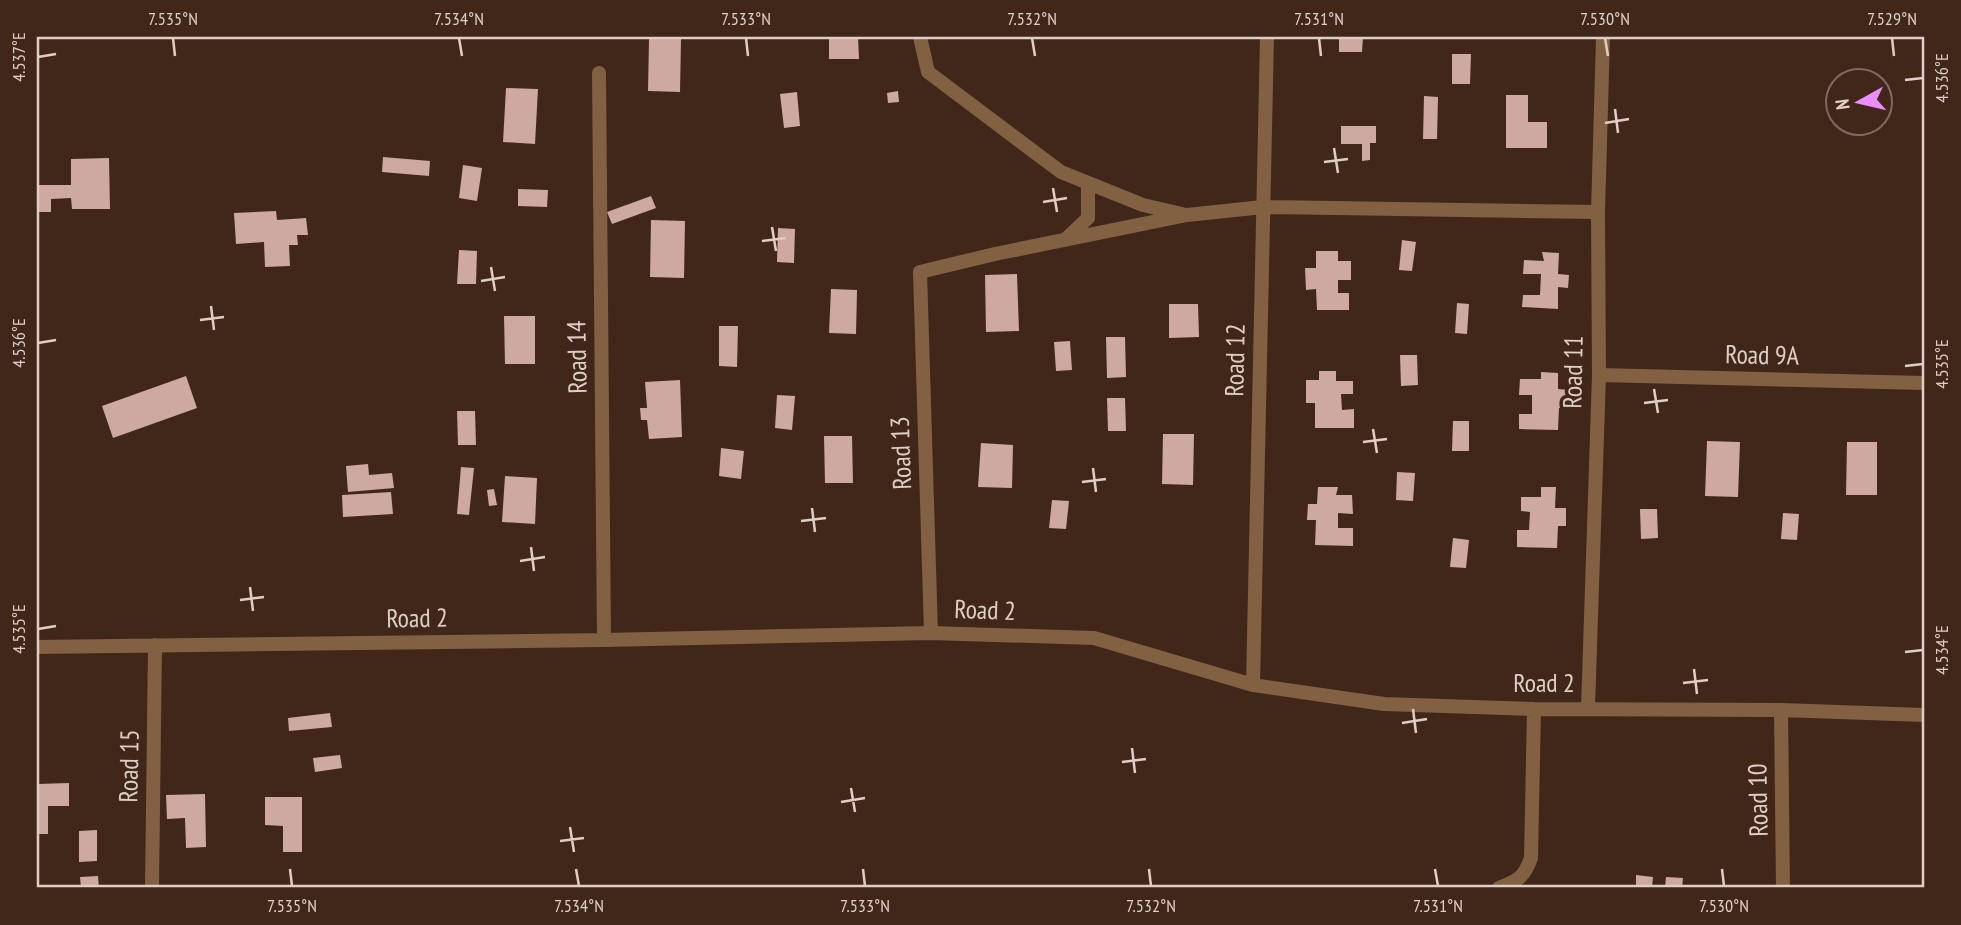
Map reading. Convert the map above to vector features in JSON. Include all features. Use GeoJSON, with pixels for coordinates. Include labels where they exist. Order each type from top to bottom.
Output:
{"type":"FeatureCollection","features":[{"type":"Feature","properties":{"kind":"street"},"geometry":{"type":"LineString","coordinates":[[920,37],[928,72],[1061,172],[1143,205],[1187,215]]}},
{"type":"Feature","properties":{"kind":"street","name":"Road 12"},"geometry":{"type":"LineString","coordinates":[[1253,685],[1267,37]]}},
{"type":"Feature","properties":{"kind":"street","name":"Road 11"},"geometry":{"type":"LineString","coordinates":[[1588,708],[1599,375],[1598,212],[1603,37]]}},
{"type":"Feature","properties":{"kind":"street","name":"Road 14"},"geometry":{"type":"LineString","coordinates":[[599,73],[604,640]]}},
{"type":"Feature","properties":{"kind":"street"},"geometry":{"type":"LineString","coordinates":[[1066,239],[1088,218],[1088,183]]}},
{"type":"Feature","properties":{"kind":"street"},"geometry":{"type":"LineString","coordinates":[[1066,239],[1187,215],[1263,207],[1598,212]]}},
{"type":"Feature","properties":{"kind":"street","name":"Road 13"},"geometry":{"type":"LineString","coordinates":[[931,633],[920,272],[1066,239]]}},
{"type":"Feature","properties":{"kind":"street","name":"Road 9A"},"geometry":{"type":"LineString","coordinates":[[1599,375],[1924,383]]}},
{"type":"Feature","properties":{"kind":"street","name":"Road 2"},"geometry":{"type":"LineString","coordinates":[[37,647],[931,633],[1094,638],[1253,685],[1384,704],[1924,715]]}},
{"type":"Feature","properties":{"kind":"street","name":"Road 15"},"geometry":{"type":"LineString","coordinates":[[152,888],[155,645]]}},
{"type":"Feature","properties":{"kind":"street"},"geometry":{"type":"LineString","coordinates":[[1499,888],[1518,880],[1526,872],[1531,858],[1534,709]]}},
{"type":"Feature","properties":{"kind":"street","name":"Road 10"},"geometry":{"type":"LineString","coordinates":[[1781,710],[1783,888]]}},
{"type":"Feature","properties":{"kind":"building"},"geometry":{"type":"Polygon","coordinates":[[[829,37],[858,37],[859,59],[829,59],[829,37]]]}},
{"type":"Feature","properties":{"kind":"building"},"geometry":{"type":"Polygon","coordinates":[[[1339,37],[1363,37],[1362,52],[1339,52],[1339,37]]]}},
{"type":"Feature","properties":{"kind":"building"},"geometry":{"type":"Polygon","coordinates":[[[649,39],[681,39],[680,92],[648,91],[649,39]]]}},
{"type":"Feature","properties":{"kind":"building"},"geometry":{"type":"Polygon","coordinates":[[[1452,54],[1471,54],[1470,84],[1452,84],[1452,54]]]}},
{"type":"Feature","properties":{"kind":"building"},"geometry":{"type":"Polygon","coordinates":[[[506,88],[538,89],[535,144],[503,142],[506,88]]]}},
{"type":"Feature","properties":{"kind":"building"},"geometry":{"type":"Polygon","coordinates":[[[898,91],[899,102],[888,103],[887,93],[898,91]]]}},
{"type":"Feature","properties":{"kind":"building"},"geometry":{"type":"Polygon","coordinates":[[[797,92],[800,126],[784,128],[780,94],[797,92]]]}},
{"type":"Feature","properties":{"kind":"building"},"geometry":{"type":"Polygon","coordinates":[[[1506,95],[1528,95],[1528,122],[1547,122],[1547,148],[1506,148],[1506,95]]]}},
{"type":"Feature","properties":{"kind":"building"},"geometry":{"type":"Polygon","coordinates":[[[1424,96],[1438,97],[1437,139],[1423,139],[1424,96]]]}},
{"type":"Feature","properties":{"kind":"building"},"geometry":{"type":"Polygon","coordinates":[[[1341,126],[1376,126],[1376,143],[1370,143],[1370,160],[1362,161],[1362,144],[1341,144],[1341,126]]]}},
{"type":"Feature","properties":{"kind":"building"},"geometry":{"type":"Polygon","coordinates":[[[383,157],[430,161],[429,176],[382,172],[383,157]]]}},
{"type":"Feature","properties":{"kind":"building"},"geometry":{"type":"Polygon","coordinates":[[[109,158],[110,209],[72,209],[71,198],[51,199],[51,212],[37,212],[37,185],[71,185],[71,159],[109,158]]]}},
{"type":"Feature","properties":{"kind":"building"},"geometry":{"type":"Polygon","coordinates":[[[463,165],[482,168],[477,201],[459,198],[463,165]]]}},
{"type":"Feature","properties":{"kind":"building"},"geometry":{"type":"Polygon","coordinates":[[[518,189],[548,190],[547,207],[518,206],[518,189]]]}},
{"type":"Feature","properties":{"kind":"building"},"geometry":{"type":"Polygon","coordinates":[[[651,196],[656,208],[612,224],[607,212],[651,196]]]}},
{"type":"Feature","properties":{"kind":"building"},"geometry":{"type":"Polygon","coordinates":[[[276,211],[277,220],[306,218],[308,235],[297,235],[298,245],[289,245],[290,266],[265,267],[264,242],[236,244],[234,213],[276,211]]]}},
{"type":"Feature","properties":{"kind":"building"},"geometry":{"type":"Polygon","coordinates":[[[651,220],[685,221],[684,278],[650,277],[651,220]]]}},
{"type":"Feature","properties":{"kind":"building"},"geometry":{"type":"Polygon","coordinates":[[[778,228],[795,229],[794,263],[777,262],[778,228]]]}},
{"type":"Feature","properties":{"kind":"building"},"geometry":{"type":"Polygon","coordinates":[[[1402,240],[1416,242],[1412,271],[1399,270],[1402,240]]]}},
{"type":"Feature","properties":{"kind":"building"},"geometry":{"type":"Polygon","coordinates":[[[459,250],[477,251],[476,284],[457,284],[459,250]]]}},
{"type":"Feature","properties":{"kind":"building"},"geometry":{"type":"Polygon","coordinates":[[[1316,251],[1338,251],[1338,261],[1351,261],[1351,280],[1338,280],[1338,293],[1349,293],[1349,310],[1317,310],[1316,289],[1306,290],[1305,268],[1316,268],[1316,251]]]}},
{"type":"Feature","properties":{"kind":"building"},"geometry":{"type":"Polygon","coordinates":[[[1542,252],[1559,253],[1558,274],[1569,275],[1568,288],[1558,287],[1558,309],[1522,307],[1523,295],[1540,295],[1541,274],[1523,274],[1524,260],[1544,261],[1542,252]]]}},
{"type":"Feature","properties":{"kind":"building"},"geometry":{"type":"Polygon","coordinates":[[[1017,274],[1019,331],[986,332],[985,275],[1017,274]]]}},
{"type":"Feature","properties":{"kind":"building"},"geometry":{"type":"Polygon","coordinates":[[[831,289],[857,290],[856,334],[829,333],[831,289]]]}},
{"type":"Feature","properties":{"kind":"building"},"geometry":{"type":"Polygon","coordinates":[[[1457,303],[1469,304],[1467,334],[1455,333],[1457,303]]]}},
{"type":"Feature","properties":{"kind":"building"},"geometry":{"type":"Polygon","coordinates":[[[1169,304],[1198,304],[1199,337],[1169,338],[1169,304]]]}},
{"type":"Feature","properties":{"kind":"building"},"geometry":{"type":"Polygon","coordinates":[[[504,316],[535,316],[535,364],[505,364],[504,316]]]}},
{"type":"Feature","properties":{"kind":"building"},"geometry":{"type":"Polygon","coordinates":[[[719,326],[738,326],[737,367],[719,366],[719,326]]]}},
{"type":"Feature","properties":{"kind":"building"},"geometry":{"type":"Polygon","coordinates":[[[1106,337],[1125,337],[1126,377],[1107,378],[1106,337]]]}},
{"type":"Feature","properties":{"kind":"building"},"geometry":{"type":"Polygon","coordinates":[[[1070,341],[1072,370],[1056,371],[1054,342],[1070,341]]]}},
{"type":"Feature","properties":{"kind":"building"},"geometry":{"type":"Polygon","coordinates":[[[1400,355],[1417,355],[1418,385],[1401,386],[1400,355]]]}},
{"type":"Feature","properties":{"kind":"building"},"geometry":{"type":"Polygon","coordinates":[[[1319,371],[1336,371],[1336,381],[1353,381],[1353,394],[1341,394],[1342,410],[1354,409],[1354,428],[1315,428],[1315,403],[1306,403],[1306,380],[1319,380],[1319,371]]]}},
{"type":"Feature","properties":{"kind":"building"},"geometry":{"type":"Polygon","coordinates":[[[1541,372],[1558,373],[1558,389],[1569,390],[1568,408],[1559,408],[1558,430],[1519,429],[1519,414],[1532,414],[1532,395],[1519,395],[1520,379],[1541,379],[1541,372]]]}},
{"type":"Feature","properties":{"kind":"building"},"geometry":{"type":"Polygon","coordinates":[[[186,376],[197,408],[113,438],[102,406],[186,376]]]}},
{"type":"Feature","properties":{"kind":"building"},"geometry":{"type":"Polygon","coordinates":[[[680,380],[682,437],[649,439],[647,420],[641,420],[640,408],[647,408],[645,382],[680,380]]]}},
{"type":"Feature","properties":{"kind":"building"},"geometry":{"type":"Polygon","coordinates":[[[777,395],[795,396],[792,430],[775,428],[777,395]]]}},
{"type":"Feature","properties":{"kind":"building"},"geometry":{"type":"Polygon","coordinates":[[[1107,398],[1125,398],[1126,431],[1108,431],[1107,398]]]}},
{"type":"Feature","properties":{"kind":"building"},"geometry":{"type":"Polygon","coordinates":[[[457,411],[475,411],[476,445],[458,445],[457,411]]]}},
{"type":"Feature","properties":{"kind":"building"},"geometry":{"type":"Polygon","coordinates":[[[1453,421],[1469,421],[1469,451],[1452,451],[1453,421]]]}},
{"type":"Feature","properties":{"kind":"building"},"geometry":{"type":"Polygon","coordinates":[[[1163,434],[1194,434],[1193,485],[1162,484],[1163,434]]]}},
{"type":"Feature","properties":{"kind":"building"},"geometry":{"type":"Polygon","coordinates":[[[824,436],[852,436],[853,483],[825,483],[824,436]]]}},
{"type":"Feature","properties":{"kind":"building"},"geometry":{"type":"Polygon","coordinates":[[[1707,441],[1740,442],[1738,497],[1705,496],[1707,441]]]}},
{"type":"Feature","properties":{"kind":"building"},"geometry":{"type":"Polygon","coordinates":[[[1847,442],[1877,442],[1877,495],[1846,495],[1847,442]]]}},
{"type":"Feature","properties":{"kind":"building"},"geometry":{"type":"Polygon","coordinates":[[[981,443],[1013,445],[1012,488],[978,487],[981,443]]]}},
{"type":"Feature","properties":{"kind":"building"},"geometry":{"type":"Polygon","coordinates":[[[721,448],[744,451],[741,479],[719,476],[721,448]]]}},
{"type":"Feature","properties":{"kind":"building"},"geometry":{"type":"Polygon","coordinates":[[[368,464],[369,475],[392,473],[394,488],[348,492],[346,466],[368,464]]]}},
{"type":"Feature","properties":{"kind":"building"},"geometry":{"type":"Polygon","coordinates":[[[461,467],[474,468],[469,515],[457,514],[461,467]]]}},
{"type":"Feature","properties":{"kind":"building"},"geometry":{"type":"Polygon","coordinates":[[[1397,472],[1415,473],[1413,501],[1396,500],[1397,472]]]}},
{"type":"Feature","properties":{"kind":"building"},"geometry":{"type":"Polygon","coordinates":[[[505,476],[537,478],[535,524],[502,522],[505,476]]]}},
{"type":"Feature","properties":{"kind":"building"},"geometry":{"type":"Polygon","coordinates":[[[1318,487],[1338,487],[1336,495],[1352,495],[1353,514],[1338,513],[1338,528],[1353,528],[1353,546],[1315,545],[1316,520],[1307,520],[1308,504],[1317,504],[1318,487]]]}},
{"type":"Feature","properties":{"kind":"building"},"geometry":{"type":"Polygon","coordinates":[[[1541,487],[1556,487],[1555,508],[1566,508],[1566,526],[1558,526],[1557,548],[1517,547],[1517,530],[1529,530],[1530,512],[1521,511],[1521,497],[1541,497],[1541,487]]]}},
{"type":"Feature","properties":{"kind":"building"},"geometry":{"type":"Polygon","coordinates":[[[494,489],[497,505],[489,506],[487,490],[494,489]]]}},
{"type":"Feature","properties":{"kind":"building"},"geometry":{"type":"Polygon","coordinates":[[[391,492],[393,514],[343,517],[342,495],[391,492]]]}},
{"type":"Feature","properties":{"kind":"building"},"geometry":{"type":"Polygon","coordinates":[[[1052,500],[1069,501],[1066,529],[1049,528],[1052,500]]]}},
{"type":"Feature","properties":{"kind":"building"},"geometry":{"type":"Polygon","coordinates":[[[1640,509],[1657,509],[1658,538],[1641,539],[1640,509]]]}},
{"type":"Feature","properties":{"kind":"building"},"geometry":{"type":"Polygon","coordinates":[[[1783,513],[1799,514],[1797,540],[1781,539],[1783,513]]]}},
{"type":"Feature","properties":{"kind":"building"},"geometry":{"type":"Polygon","coordinates":[[[1453,538],[1469,540],[1466,568],[1450,567],[1453,538]]]}},
{"type":"Feature","properties":{"kind":"building"},"geometry":{"type":"Polygon","coordinates":[[[330,713],[332,727],[289,731],[288,718],[330,713]]]}},
{"type":"Feature","properties":{"kind":"building"},"geometry":{"type":"Polygon","coordinates":[[[340,755],[342,768],[315,772],[313,758],[340,755]]]}},
{"type":"Feature","properties":{"kind":"building"},"geometry":{"type":"Polygon","coordinates":[[[69,783],[69,806],[48,806],[48,834],[37,834],[37,784],[69,783]]]}},
{"type":"Feature","properties":{"kind":"building"},"geometry":{"type":"Polygon","coordinates":[[[205,794],[206,847],[186,848],[185,818],[167,819],[166,795],[205,794]]]}},
{"type":"Feature","properties":{"kind":"building"},"geometry":{"type":"Polygon","coordinates":[[[265,797],[302,797],[302,852],[283,852],[283,826],[265,825],[265,797]]]}},
{"type":"Feature","properties":{"kind":"building"},"geometry":{"type":"Polygon","coordinates":[[[97,830],[97,861],[79,862],[79,831],[97,830]]]}},
{"type":"Feature","properties":{"kind":"building"},"geometry":{"type":"Polygon","coordinates":[[[1636,875],[1653,877],[1652,888],[1636,888],[1636,875]]]}},
{"type":"Feature","properties":{"kind":"building"},"geometry":{"type":"Polygon","coordinates":[[[98,876],[99,888],[81,888],[80,877],[98,876]]]}},
{"type":"Feature","properties":{"kind":"building"},"geometry":{"type":"Polygon","coordinates":[[[1666,877],[1683,878],[1682,888],[1665,888],[1666,877]]]}}]}
